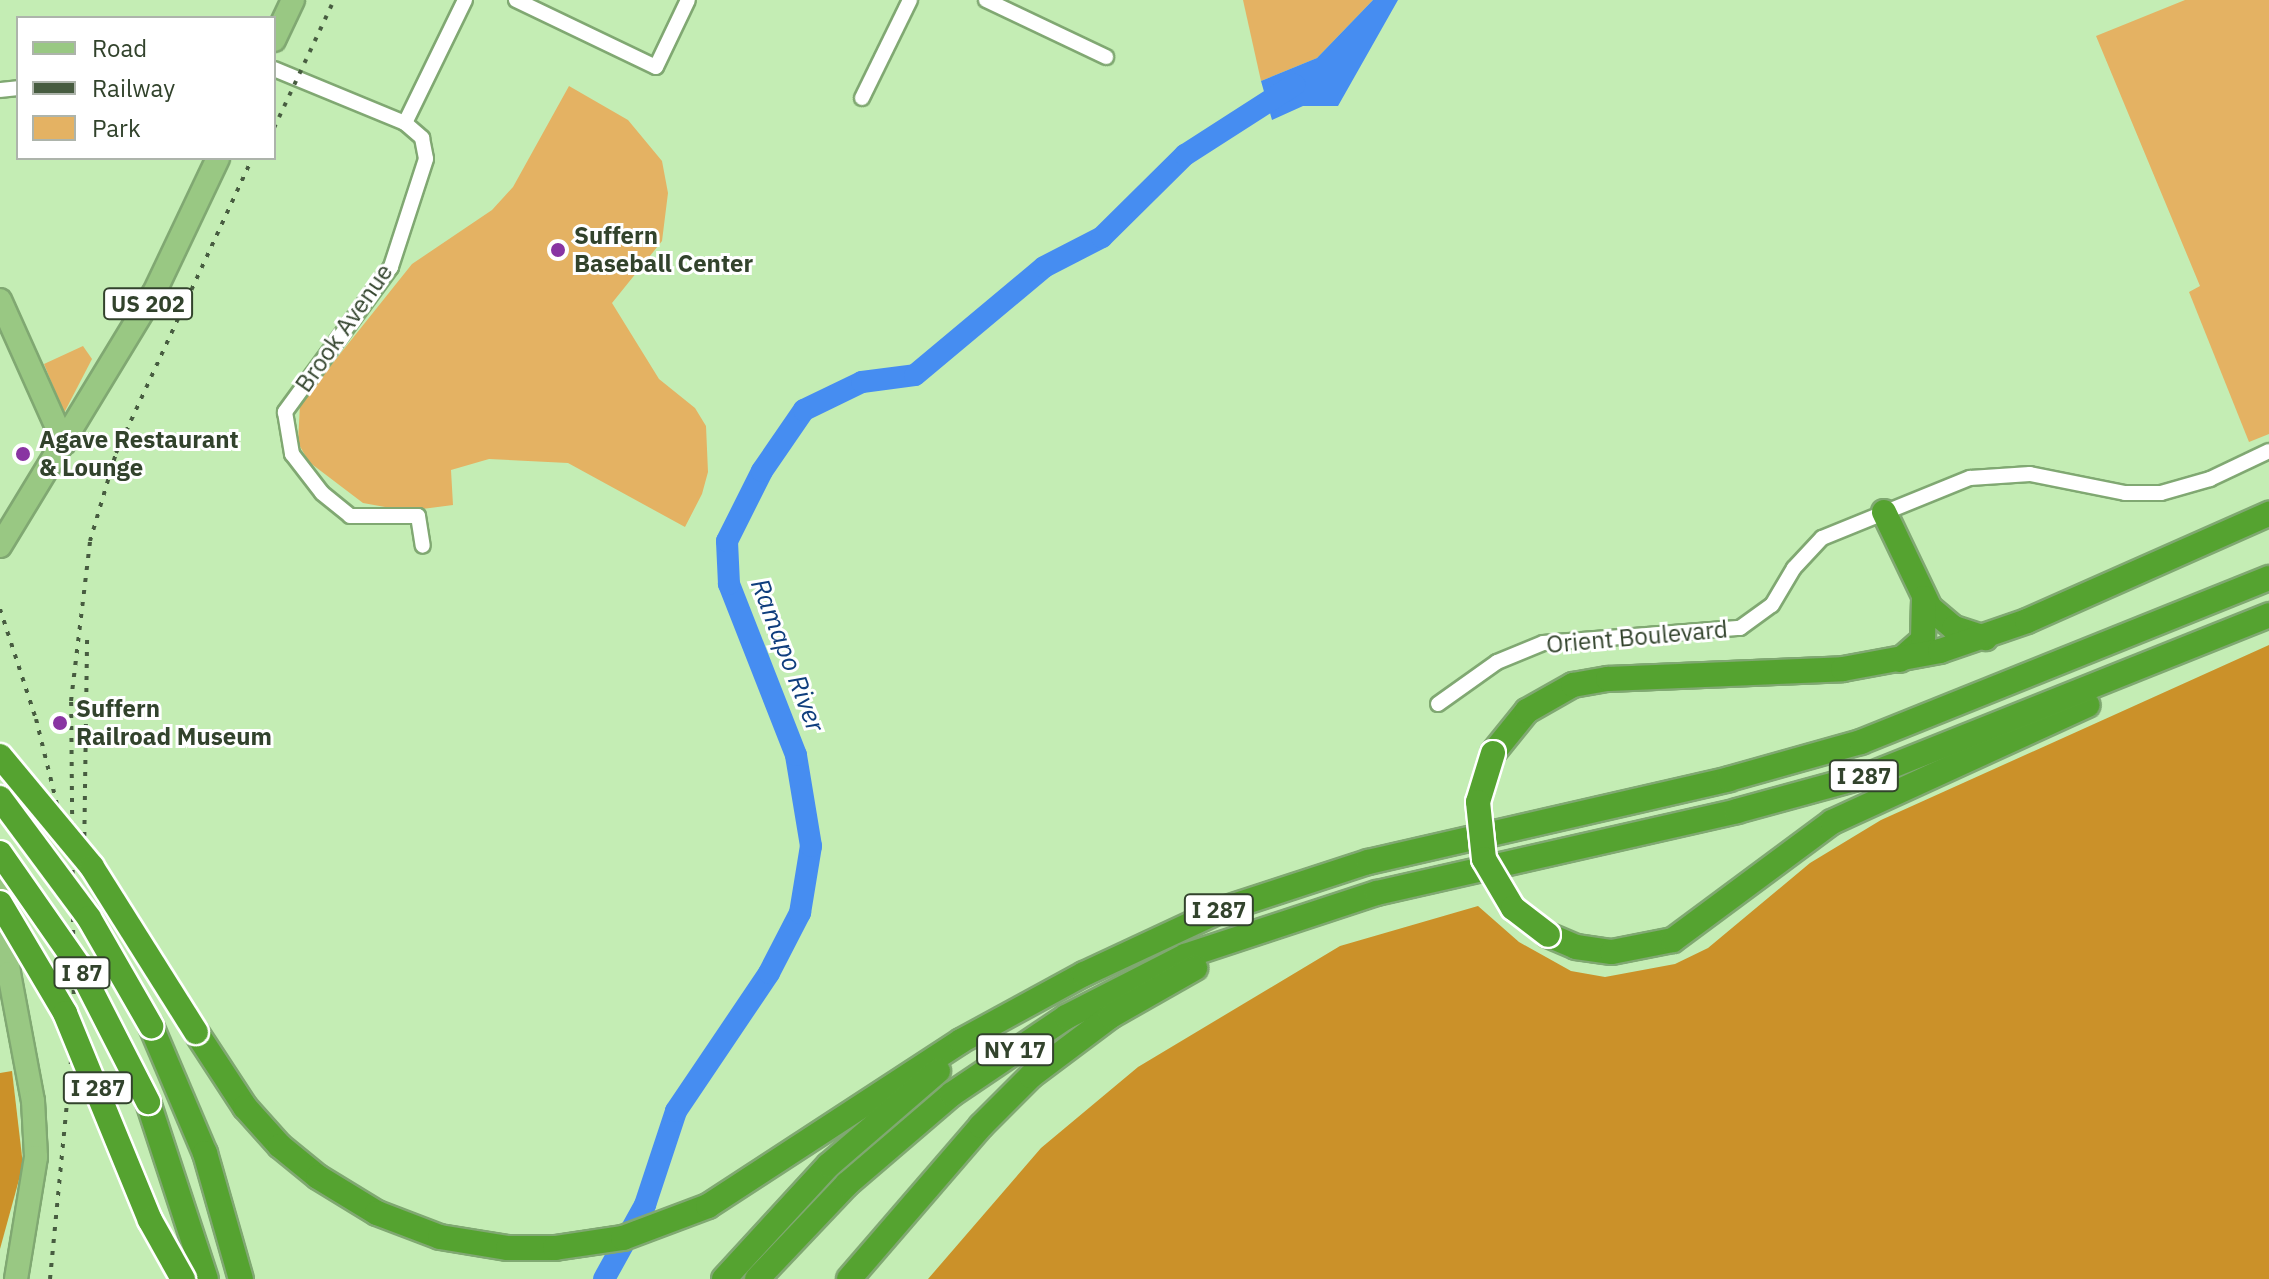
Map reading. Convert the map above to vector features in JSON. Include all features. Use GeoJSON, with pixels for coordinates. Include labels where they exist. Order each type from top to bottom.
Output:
{"type":"FeatureCollection","features":[{"type":"Feature","properties":{"kind":"highway"},"geometry":{"type":"LineString","coordinates":[[1884,512],[1924,598],[1954,628],[1985,638]]}},
{"type":"Feature","properties":{"kind":"highway"},"geometry":{"type":"LineString","coordinates":[[2243,626],[2094,702],[1832,822],[1673,940],[1612,952],[1576,947],[1548,935],[1506,899],[1484,859],[1478,802],[1493,753],[1527,711],[1585,682],[1893,663],[1985,638],[2269,514]]}},
{"type":"Feature","properties":{"kind":"highway","name":"I 287"},"geometry":{"type":"LineString","coordinates":[[0,756],[92,867],[196,1032],[262,1127],[328,1184],[419,1230],[508,1248],[566,1248],[623,1238],[708,1206],[929,1060],[1161,936],[1268,892],[1383,858],[1729,779],[1861,742],[2269,578]]}},
{"type":"Feature","properties":{"kind":"highway"},"geometry":{"type":"LineString","coordinates":[[1893,663],[1923,640],[1924,598]]}},
{"type":"Feature","properties":{"kind":"highway","name":"I 287"},"geometry":{"type":"LineString","coordinates":[[849,1279],[981,1126],[1057,1055],[1174,979],[1328,907],[1830,787],[1960,742],[2269,615]]}},
{"type":"Feature","properties":{"kind":"highway","name":"I 87"},"geometry":{"type":"LineString","coordinates":[[0,798],[89,918],[151,1026],[205,1153],[241,1279]]}},
{"type":"Feature","properties":{"kind":"highway","name":"I 87"},"geometry":{"type":"LineString","coordinates":[[0,853],[78,965],[148,1102],[206,1279]]}},
{"type":"Feature","properties":{"kind":"highway","name":"I 287"},"geometry":{"type":"LineString","coordinates":[[0,903],[65,1013],[150,1220],[183,1279]]}},
{"type":"Feature","properties":{"kind":"highway","name":"NY 17"},"geometry":{"type":"LineString","coordinates":[[757,1279],[881,1152],[1027,1041],[1185,956],[1328,907]]}},
{"type":"Feature","properties":{"kind":"highway","name":"NY 17"},"geometry":{"type":"LineString","coordinates":[[724,1279],[829,1165],[996,1024]]}},
{"type":"Feature","properties":{"kind":"main road"},"geometry":{"type":"LineString","coordinates":[[276,36],[293,0]]}},
{"type":"Feature","properties":{"kind":"main road","name":"US 202"},"geometry":{"type":"LineString","coordinates":[[0,546],[154,293],[217,160]]}},
{"type":"Feature","properties":{"kind":"main road"},"geometry":{"type":"LineString","coordinates":[[0,300],[64,443]]}},
{"type":"Feature","properties":{"kind":"main road"},"geometry":{"type":"LineString","coordinates":[[0,886],[6,958],[33,1101],[36,1157],[16,1279]]}},
{"type":"Feature","properties":{"kind":"street"},"geometry":{"type":"LineString","coordinates":[[276,70],[405,123],[465,0]]}},
{"type":"Feature","properties":{"kind":"street"},"geometry":{"type":"LineString","coordinates":[[516,0],[656,67],[688,0]]}},
{"type":"Feature","properties":{"kind":"street"},"geometry":{"type":"LineString","coordinates":[[862,98],[910,0]]}},
{"type":"Feature","properties":{"kind":"street"},"geometry":{"type":"LineString","coordinates":[[986,0],[1106,57]]}},
{"type":"Feature","properties":{"kind":"street","name":"Brook Avenue"},"geometry":{"type":"LineString","coordinates":[[405,123],[422,138],[426,159],[391,267],[285,412],[286,437],[322,493],[350,516],[418,516],[423,546]]}},
{"type":"Feature","properties":{"kind":"street","name":"Orient Boulevard"},"geometry":{"type":"LineString","coordinates":[[1438,704],[1497,662],[1543,643],[1740,628],[1772,605],[1794,568],[1822,538],[1948,485],[1991,474],[2030,474],[2125,493],[2161,493],[2210,479],[2269,451]]}},
{"type":"Feature","properties":{"kind":"green space"},"geometry":{"type":"Polygon","coordinates":[[[1243,0],[1373,0],[1317,58],[1261,81],[1243,0]]]}},
{"type":"Feature","properties":{"kind":"green space"},"geometry":{"type":"Polygon","coordinates":[[[2185,0],[2269,0],[2269,434],[2249,442],[2189,292],[2200,286],[2096,36],[2185,0]]]}},
{"type":"Feature","properties":{"kind":"green space"},"geometry":{"type":"Polygon","coordinates":[[[569,86],[628,120],[662,161],[668,193],[662,241],[612,303],[659,379],[695,408],[706,426],[708,472],[702,494],[685,527],[568,463],[489,459],[451,470],[453,505],[407,511],[363,503],[309,462],[298,443],[300,404],[412,264],[492,210],[513,187],[569,86]]]}},
{"type":"Feature","properties":{"kind":"green space"},"geometry":{"type":"Polygon","coordinates":[[[83,346],[92,359],[64,413],[44,364],[83,346]]]}},
{"type":"Feature","properties":{"kind":"shaded area"},"geometry":{"type":"Polygon","coordinates":[[[2269,645],[2269,1279],[928,1279],[1041,1148],[1138,1067],[1340,946],[1478,906],[1519,942],[1571,971],[1605,977],[1675,964],[1708,948],[1810,863],[1881,820],[2269,645]]]}},
{"type":"Feature","properties":{"kind":"shaded area"},"geometry":{"type":"Polygon","coordinates":[[[12,1071],[23,1165],[0,1249],[0,1073],[12,1071]]]}},
{"type":"Feature","properties":{"kind":"water"},"geometry":{"type":"Polygon","coordinates":[[[1373,0],[1398,0],[1338,106],[1303,106],[1272,120],[1261,81],[1317,58],[1373,0]]]}},
{"type":"Feature","properties":{"kind":"waterway","name":"Ramapo River"},"geometry":{"type":"LineString","coordinates":[[604,1279],[645,1205],[676,1111],[769,973],[800,913],[811,846],[796,755],[729,584],[727,541],[762,471],[804,410],[862,382],[915,375],[1044,267],[1102,237],[1185,155],[1294,85]]}},
{"type":"Feature","properties":{"kind":"railway"},"geometry":{"type":"LineString","coordinates":[[276,124],[334,0]]}},
{"type":"Feature","properties":{"kind":"railway"},"geometry":{"type":"LineString","coordinates":[[50,1279],[74,1030],[71,701],[90,541],[116,453],[251,160]]}},
{"type":"Feature","properties":{"kind":"railway"},"geometry":{"type":"LineString","coordinates":[[0,609],[36,719],[62,825]]}},
{"type":"Feature","properties":{"kind":"railway"},"geometry":{"type":"LineString","coordinates":[[84,860],[87,640]]}},
{"type":"Feature","properties":{"kind":"place","name":"Suffern Baseball Center"},"geometry":{"type":"Point","coordinates":[558,250]}},
{"type":"Feature","properties":{"kind":"place","name":"Agave Restaurant & Lounge"},"geometry":{"type":"Point","coordinates":[23,454]}},
{"type":"Feature","properties":{"kind":"place","name":"Suffern Railroad Museum"},"geometry":{"type":"Point","coordinates":[60,723]}}]}
